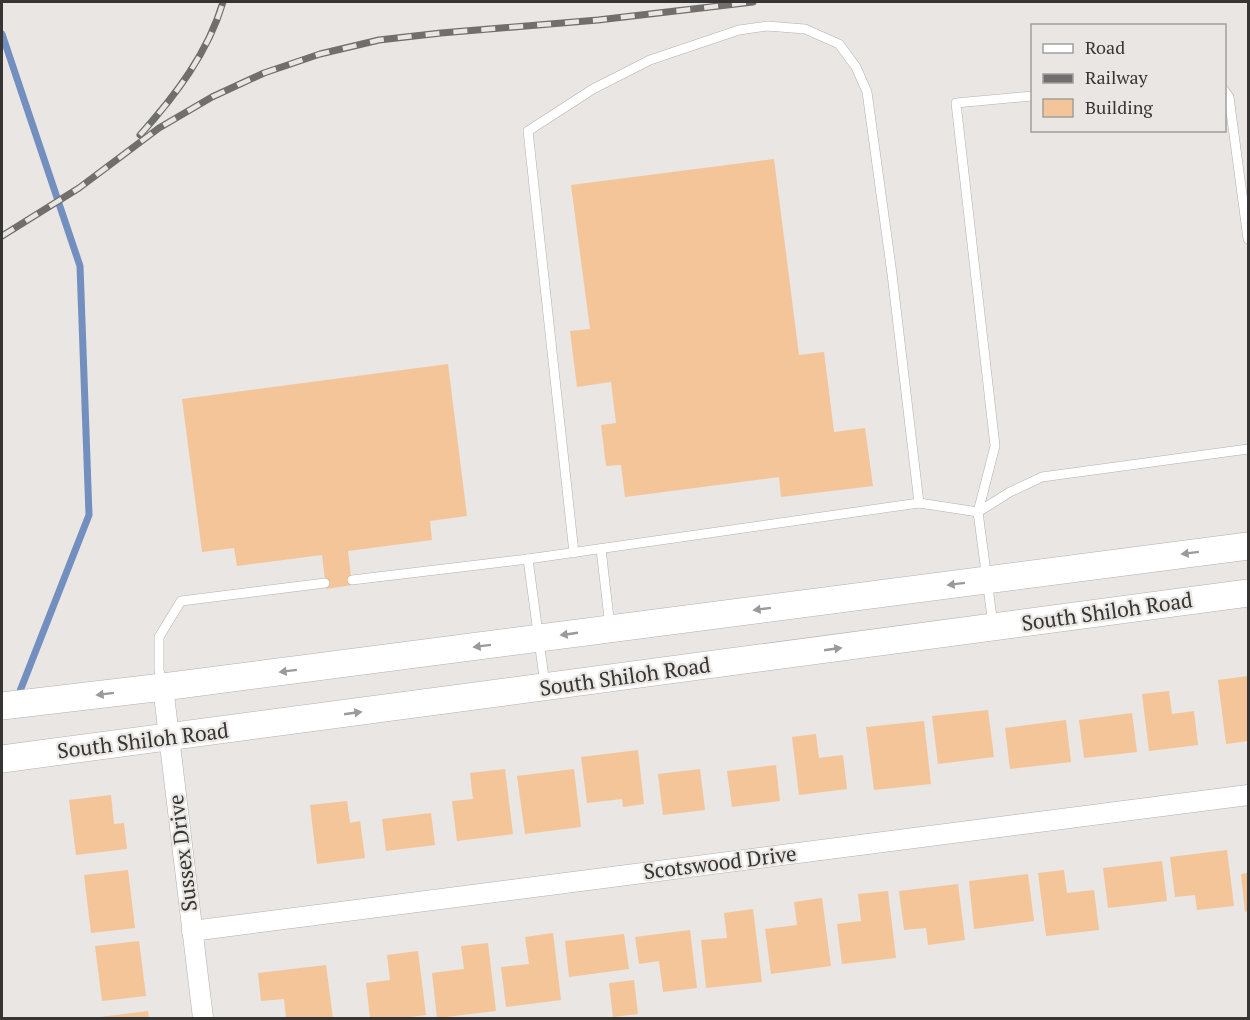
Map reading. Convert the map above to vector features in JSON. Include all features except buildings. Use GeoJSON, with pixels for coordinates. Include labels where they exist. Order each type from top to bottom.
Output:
{"type":"FeatureCollection","features":[{"type":"Feature","properties":{"kind":"main road"},"geometry":{"type":"LineString","coordinates":[[2,706],[1248,546]]}},
{"type":"Feature","properties":{"kind":"main road","name":"South Shiloh Road"},"geometry":{"type":"LineString","coordinates":[[2,759],[1248,593]]}},
{"type":"Feature","properties":{"kind":"street","name":"Sussex Drive"},"geometry":{"type":"LineString","coordinates":[[163,687],[203,1018]]}},
{"type":"Feature","properties":{"kind":"street","name":"Scotswood Drive"},"geometry":{"type":"LineString","coordinates":[[192,931],[1248,795]]}},
{"type":"Feature","properties":{"kind":"lane"},"geometry":{"type":"LineString","coordinates":[[574,553],[528,131],[593,89],[650,60],[739,30],[767,26],[805,29],[839,44],[856,67],[867,92],[892,274],[919,503]]}},
{"type":"Feature","properties":{"kind":"lane"},"geometry":{"type":"LineString","coordinates":[[1226,93],[1229,97],[1248,239]]}},
{"type":"Feature","properties":{"kind":"lane"},"geometry":{"type":"LineString","coordinates":[[993,627],[978,513],[995,446],[956,103],[1031,96]]}},
{"type":"Feature","properties":{"kind":"lane"},"geometry":{"type":"LineString","coordinates":[[352,580],[574,553],[919,503],[978,513],[1010,492],[1042,477],[1248,449]]}},
{"type":"Feature","properties":{"kind":"lane"},"geometry":{"type":"LineString","coordinates":[[601,549],[610,629]]}},
{"type":"Feature","properties":{"kind":"lane"},"geometry":{"type":"LineString","coordinates":[[528,559],[546,687]]}},
{"type":"Feature","properties":{"kind":"lane"},"geometry":{"type":"LineString","coordinates":[[163,687],[159,670],[159,637],[181,601],[325,583]]}},
{"type":"Feature","properties":{"kind":"waterway"},"geometry":{"type":"LineString","coordinates":[[2,34],[80,266],[89,515],[20,691]]}},
{"type":"Feature","properties":{"kind":"railway"},"geometry":{"type":"LineString","coordinates":[[140,135],[189,73],[209,39],[223,2]]}},
{"type":"Feature","properties":{"kind":"railway"},"geometry":{"type":"LineString","coordinates":[[2,236],[79,188],[159,128],[212,97],[264,73],[320,54],[379,40],[598,20],[753,2]]}}]}
